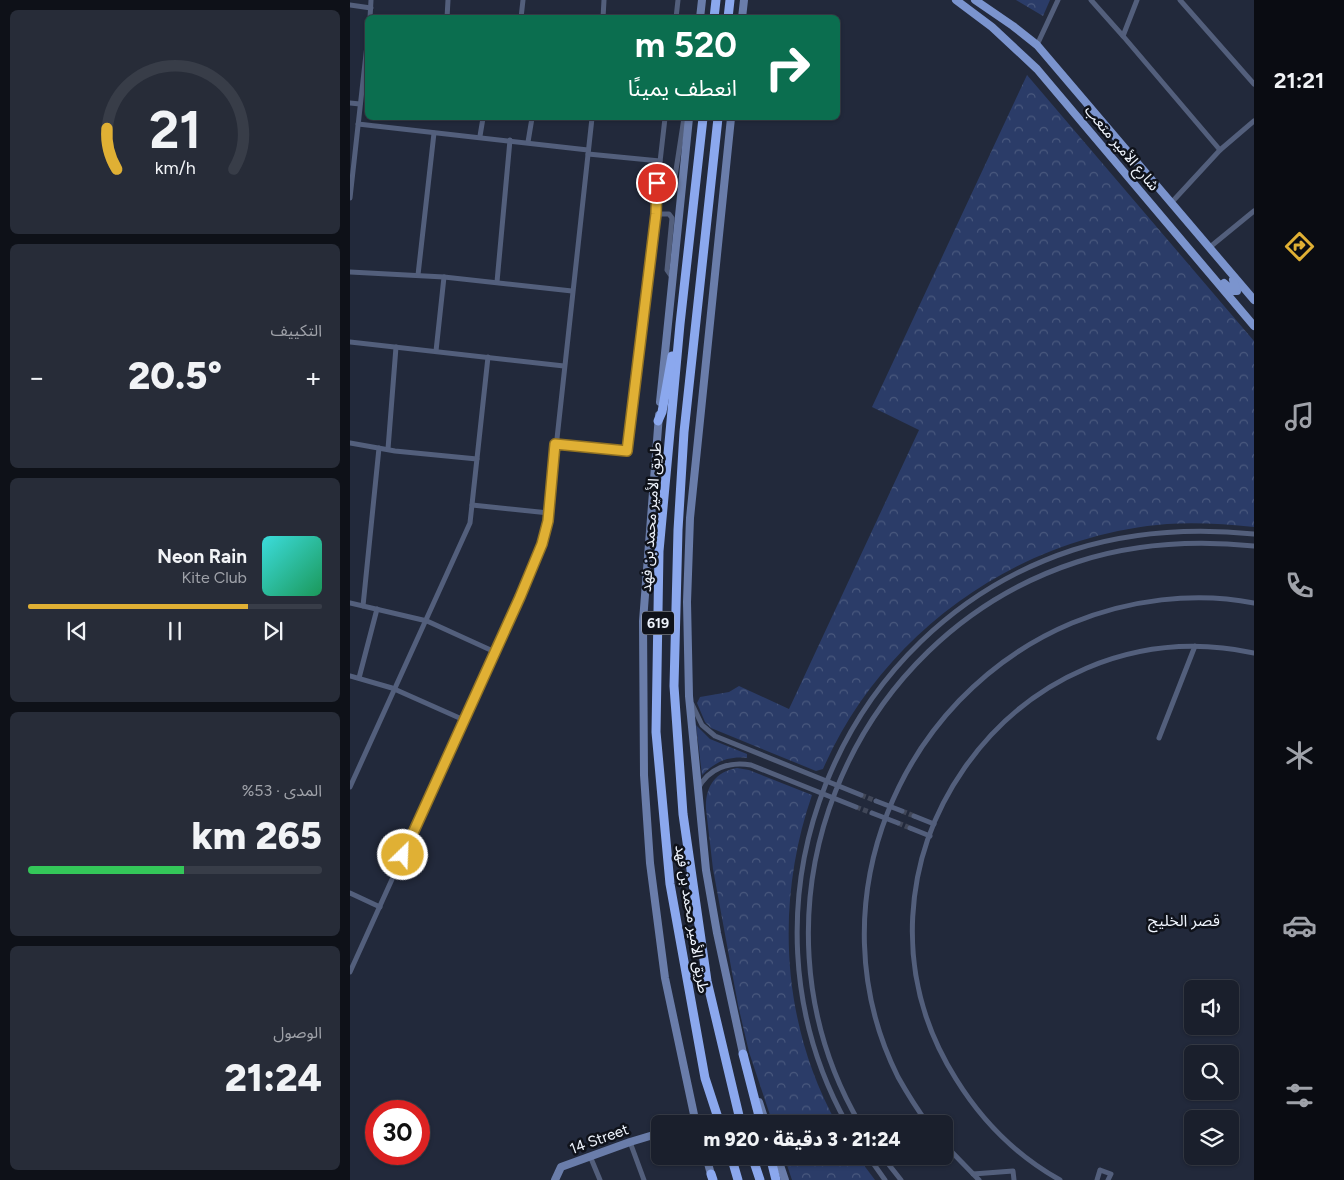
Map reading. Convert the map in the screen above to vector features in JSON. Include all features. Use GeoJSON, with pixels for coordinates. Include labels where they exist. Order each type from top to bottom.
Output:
{"type":"FeatureCollection","features":[{"type":"Feature","properties":{"kind":"highway"},"geometry":{"type":"LineString","coordinates":[[714,15],[716,0]]}},
{"type":"Feature","properties":{"kind":"highway"},"geometry":{"type":"LineString","coordinates":[[728,15],[730,0]]}},
{"type":"Feature","properties":{"kind":"highway","name":"طريق الأمير محمد بن فهد"},"geometry":{"type":"LineString","coordinates":[[703,120],[659,550],[656,732],[670,884],[705,1078],[717,1115]]}},
{"type":"Feature","properties":{"kind":"highway","name":"طريق الأمير محمد بن فهد"},"geometry":{"type":"LineString","coordinates":[[718,120],[684,432],[678,530],[674,686],[683,814],[708,981],[739,1115]]}},
{"type":"Feature","properties":{"kind":"highway"},"geometry":{"type":"LineString","coordinates":[[658,421],[662,412],[673,351],[679,339]]}},
{"type":"Feature","properties":{"kind":"highway"},"geometry":{"type":"LineString","coordinates":[[743,1054],[759,1115]]}},
{"type":"Feature","properties":{"kind":"highway"},"geometry":{"type":"LineString","coordinates":[[733,1165],[738,1180]]}},
{"type":"Feature","properties":{"kind":"highway"},"geometry":{"type":"LineString","coordinates":[[755,1165],[760,1180]]}},
{"type":"Feature","properties":{"kind":"highway"},"geometry":{"type":"LineString","coordinates":[[772,1165],[776,1180]]}},
{"type":"Feature","properties":{"kind":"main road"},"geometry":{"type":"LineString","coordinates":[[700,15],[702,0]]}},
{"type":"Feature","properties":{"kind":"main road"},"geometry":{"type":"LineString","coordinates":[[742,15],[744,0]]}},
{"type":"Feature","properties":{"kind":"main road","name":"شارع الأمير متعب"},"geometry":{"type":"LineString","coordinates":[[956,0],[992,27],[1037,69],[1254,326]]}},
{"type":"Feature","properties":{"kind":"main road","name":"شارع الأمير متعب"},"geometry":{"type":"LineString","coordinates":[[975,0],[1037,45],[1254,300]]}},
{"type":"Feature","properties":{"kind":"main road"},"geometry":{"type":"LineString","coordinates":[[689,120],[658,421],[643,621],[644,776],[650,863],[665,978],[694,1115]]}},
{"type":"Feature","properties":{"kind":"main road"},"geometry":{"type":"LineString","coordinates":[[731,120],[690,518],[687,602],[689,696],[697,793],[716,932],[743,1054],[763,1115]]}},
{"type":"Feature","properties":{"kind":"main road"},"geometry":{"type":"LineString","coordinates":[[1164,219],[1228,288],[1237,291],[1236,285],[1210,247]]}},
{"type":"Feature","properties":{"kind":"main road","name":"14 Street"},"geometry":{"type":"LineString","coordinates":[[555,1180],[561,1168],[590,1156],[651,1136]]}},
{"type":"Feature","properties":{"kind":"main road"},"geometry":{"type":"LineString","coordinates":[[708,1165],[712,1178]]}},
{"type":"Feature","properties":{"kind":"main road"},"geometry":{"type":"LineString","coordinates":[[780,1165],[785,1180]]}},
{"type":"Feature","properties":{"kind":"street"},"geometry":{"type":"LineString","coordinates":[[370,15],[371,0]]}},
{"type":"Feature","properties":{"kind":"street"},"geometry":{"type":"LineString","coordinates":[[447,15],[448,0]]}},
{"type":"Feature","properties":{"kind":"street"},"geometry":{"type":"LineString","coordinates":[[521,15],[523,0]]}},
{"type":"Feature","properties":{"kind":"street"},"geometry":{"type":"LineString","coordinates":[[603,15],[604,0]]}},
{"type":"Feature","properties":{"kind":"street"},"geometry":{"type":"LineString","coordinates":[[676,15],[678,0]]}},
{"type":"Feature","properties":{"kind":"street"},"geometry":{"type":"LineString","coordinates":[[1037,45],[1058,0]]}},
{"type":"Feature","properties":{"kind":"street"},"geometry":{"type":"LineString","coordinates":[[1091,0],[1220,150]]}},
{"type":"Feature","properties":{"kind":"street"},"geometry":{"type":"LineString","coordinates":[[1123,36],[1137,0]]}},
{"type":"Feature","properties":{"kind":"street"},"geometry":{"type":"LineString","coordinates":[[1180,0],[1254,84]]}},
{"type":"Feature","properties":{"kind":"street"},"geometry":{"type":"LineString","coordinates":[[350,4],[371,8]]}},
{"type":"Feature","properties":{"kind":"street"},"geometry":{"type":"LineString","coordinates":[[350,198],[365,63]]}},
{"type":"Feature","properties":{"kind":"street"},"geometry":{"type":"LineString","coordinates":[[350,103],[360,104]]}},
{"type":"Feature","properties":{"kind":"street"},"geometry":{"type":"LineString","coordinates":[[480,136],[483,120]]}},
{"type":"Feature","properties":{"kind":"street"},"geometry":{"type":"LineString","coordinates":[[528,142],[532,120]]}},
{"type":"Feature","properties":{"kind":"street"},"geometry":{"type":"LineString","coordinates":[[350,972],[495,652],[539,550],[549,513],[592,120]]}},
{"type":"Feature","properties":{"kind":"street"},"geometry":{"type":"LineString","coordinates":[[555,444],[627,451],[656,214],[657,183],[665,120]]}},
{"type":"Feature","properties":{"kind":"street"},"geometry":{"type":"LineString","coordinates":[[657,183],[671,189],[674,183],[684,120]]}},
{"type":"Feature","properties":{"kind":"street"},"geometry":{"type":"LineString","coordinates":[[1172,202],[1220,150],[1254,121]]}},
{"type":"Feature","properties":{"kind":"street"},"geometry":{"type":"LineString","coordinates":[[358,124],[434,133],[480,136],[660,161]]}},
{"type":"Feature","properties":{"kind":"street"},"geometry":{"type":"LineString","coordinates":[[418,275],[434,133]]}},
{"type":"Feature","properties":{"kind":"street"},"geometry":{"type":"LineString","coordinates":[[497,282],[510,140]]}},
{"type":"Feature","properties":{"kind":"street"},"geometry":{"type":"LineString","coordinates":[[1210,247],[1254,211]]}},
{"type":"Feature","properties":{"kind":"street"},"geometry":{"type":"LineString","coordinates":[[656,214],[669,214],[672,218],[667,270],[672,277]]}},
{"type":"Feature","properties":{"kind":"street"},"geometry":{"type":"LineString","coordinates":[[350,272],[444,277],[572,291]]}},
{"type":"Feature","properties":{"kind":"street"},"geometry":{"type":"LineString","coordinates":[[436,351],[444,277]]}},
{"type":"Feature","properties":{"kind":"street"},"geometry":{"type":"LineString","coordinates":[[350,342],[564,366]]}},
{"type":"Feature","properties":{"kind":"street"},"geometry":{"type":"LineString","coordinates":[[388,449],[396,347]]}},
{"type":"Feature","properties":{"kind":"street"},"geometry":{"type":"LineString","coordinates":[[350,787],[396,690],[470,523],[488,357]]}},
{"type":"Feature","properties":{"kind":"street"},"geometry":{"type":"LineString","coordinates":[[350,443],[477,459]]}},
{"type":"Feature","properties":{"kind":"street"},"geometry":{"type":"LineString","coordinates":[[363,606],[379,448]]}},
{"type":"Feature","properties":{"kind":"street"},"geometry":{"type":"LineString","coordinates":[[472,505],[549,513]]}},
{"type":"Feature","properties":{"kind":"street"},"geometry":{"type":"LineString","coordinates":[[842,1115],[827,1084],[813,1044],[803,1003],[798,959],[798,899],[810,829],[836,757],[856,721],[901,662],[949,618],[1000,582],[1052,558],[1116,539],[1159,532],[1193,530],[1254,534]]}},
{"type":"Feature","properties":{"kind":"street"},"geometry":{"type":"LineString","coordinates":[[855,1115],[848,1102],[824,1040],[815,1000],[808,937],[812,877],[820,839],[846,762],[866,727],[910,670],[956,627],[1006,593],[1063,567],[1118,551],[1168,543],[1193,542],[1254,546]]}},
{"type":"Feature","properties":{"kind":"street"},"geometry":{"type":"LineString","coordinates":[[922,1115],[908,1094],[890,1059],[874,1007],[868,974],[865,936],[866,904],[871,868],[889,806],[914,757],[951,708],[991,671],[1034,642],[1086,618],[1129,606],[1194,598],[1254,603]]}},
{"type":"Feature","properties":{"kind":"street"},"geometry":{"type":"LineString","coordinates":[[350,603],[427,621],[495,652]]}},
{"type":"Feature","properties":{"kind":"street"},"geometry":{"type":"LineString","coordinates":[[359,678],[377,609]]}},
{"type":"Feature","properties":{"kind":"street"},"geometry":{"type":"LineString","coordinates":[[1060,1180],[1025,1157],[976,1109],[950,1070],[927,1020],[917,984],[912,936],[915,892],[934,824],[951,789],[975,755],[1010,717],[1056,682],[1110,658],[1161,648],[1195,646],[1254,653]]}},
{"type":"Feature","properties":{"kind":"street"},"geometry":{"type":"LineString","coordinates":[[1158,738],[1195,646]]}},
{"type":"Feature","properties":{"kind":"street"},"geometry":{"type":"LineString","coordinates":[[350,676],[396,690],[464,720]]}},
{"type":"Feature","properties":{"kind":"street"},"geometry":{"type":"LineString","coordinates":[[689,696],[702,724],[715,736],[861,794]]}},
{"type":"Feature","properties":{"kind":"street"},"geometry":{"type":"LineString","coordinates":[[697,793],[703,781],[718,768],[737,762],[751,765],[856,807]]}},
{"type":"Feature","properties":{"kind":"street"},"geometry":{"type":"LineString","coordinates":[[876,801],[902,811]]}},
{"type":"Feature","properties":{"kind":"street"},"geometry":{"type":"LineString","coordinates":[[872,813],[898,823]]}},
{"type":"Feature","properties":{"kind":"street"},"geometry":{"type":"LineString","coordinates":[[914,816],[934,824]]}},
{"type":"Feature","properties":{"kind":"street"},"geometry":{"type":"LineString","coordinates":[[910,828],[930,836]]}},
{"type":"Feature","properties":{"kind":"street"},"geometry":{"type":"LineString","coordinates":[[350,893],[380,908]]}},
{"type":"Feature","properties":{"kind":"street"},"geometry":{"type":"LineString","coordinates":[[630,1142],[644,1180]]}},
{"type":"Feature","properties":{"kind":"street"},"geometry":{"type":"LineString","coordinates":[[953,1153],[979,1180]]}},
{"type":"Feature","properties":{"kind":"street"},"geometry":{"type":"LineString","coordinates":[[590,1156],[600,1180]]}},
{"type":"Feature","properties":{"kind":"street"},"geometry":{"type":"LineString","coordinates":[[874,1165],[885,1180]]}},
{"type":"Feature","properties":{"kind":"street"},"geometry":{"type":"LineString","coordinates":[[889,1165],[901,1180]]}},
{"type":"Feature","properties":{"kind":"street"},"geometry":{"type":"LineString","coordinates":[[1097,1180],[1100,1170],[1110,1177]]}},
{"type":"Feature","properties":{"kind":"street"},"geometry":{"type":"LineString","coordinates":[[973,1174],[1013,1171],[1014,1180]]}},
{"type":"Feature","properties":{"kind":"green space"},"geometry":{"type":"Polygon","coordinates":[[[1016,0],[1050,0],[1043,16],[1016,0]]]}},
{"type":"Feature","properties":{"kind":"green space"},"geometry":{"type":"Polygon","coordinates":[[[1027,75],[1254,341],[1254,527],[1178,523],[1112,532],[1059,548],[1008,571],[962,600],[919,634],[881,675],[849,720],[823,769],[816,771],[711,728],[705,722],[697,703],[700,697],[729,692],[739,686],[789,709],[919,430],[872,407],[1027,75]]]}},
{"type":"Feature","properties":{"kind":"green space"},"geometry":{"type":"Polygon","coordinates":[[[696,725],[710,739],[747,754],[747,758],[734,758],[722,761],[702,775],[696,725]]]}},
{"type":"Feature","properties":{"kind":"green space"},"geometry":{"type":"Polygon","coordinates":[[[737,768],[749,770],[812,795],[800,836],[792,877],[789,920],[790,962],[795,1004],[804,1045],[818,1086],[832,1115],[770,1115],[749,1052],[738,1005],[713,869],[706,809],[707,794],[712,782],[722,773],[737,768]]]}},
{"type":"Feature","properties":{"kind":"green space"},"geometry":{"type":"Polygon","coordinates":[[[787,1165],[864,1165],[875,1180],[792,1180],[787,1165]]]}},
{"type":"Feature","properties":{"kind":"tunnel"},"geometry":{"type":"LineString","coordinates":[[861,795],[876,801]]}},
{"type":"Feature","properties":{"kind":"tunnel"},"geometry":{"type":"LineString","coordinates":[[856,807],[872,813]]}},
{"type":"Feature","properties":{"kind":"tunnel"},"geometry":{"type":"LineString","coordinates":[[902,811],[914,816]]}},
{"type":"Feature","properties":{"kind":"tunnel"},"geometry":{"type":"LineString","coordinates":[[898,823],[910,828]]}},
{"type":"Feature","properties":{"kind":"district","name":"قصر الخليج"},"geometry":{"type":"Point","coordinates":[1184,920]}},
{"type":"Feature","properties":{"kind":"route"},"geometry":{"type":"LineString","coordinates":[[403,855],[520,597],[542,544],[548,521],[555,444],[627,451],[656,214],[657,183]]}}]}
